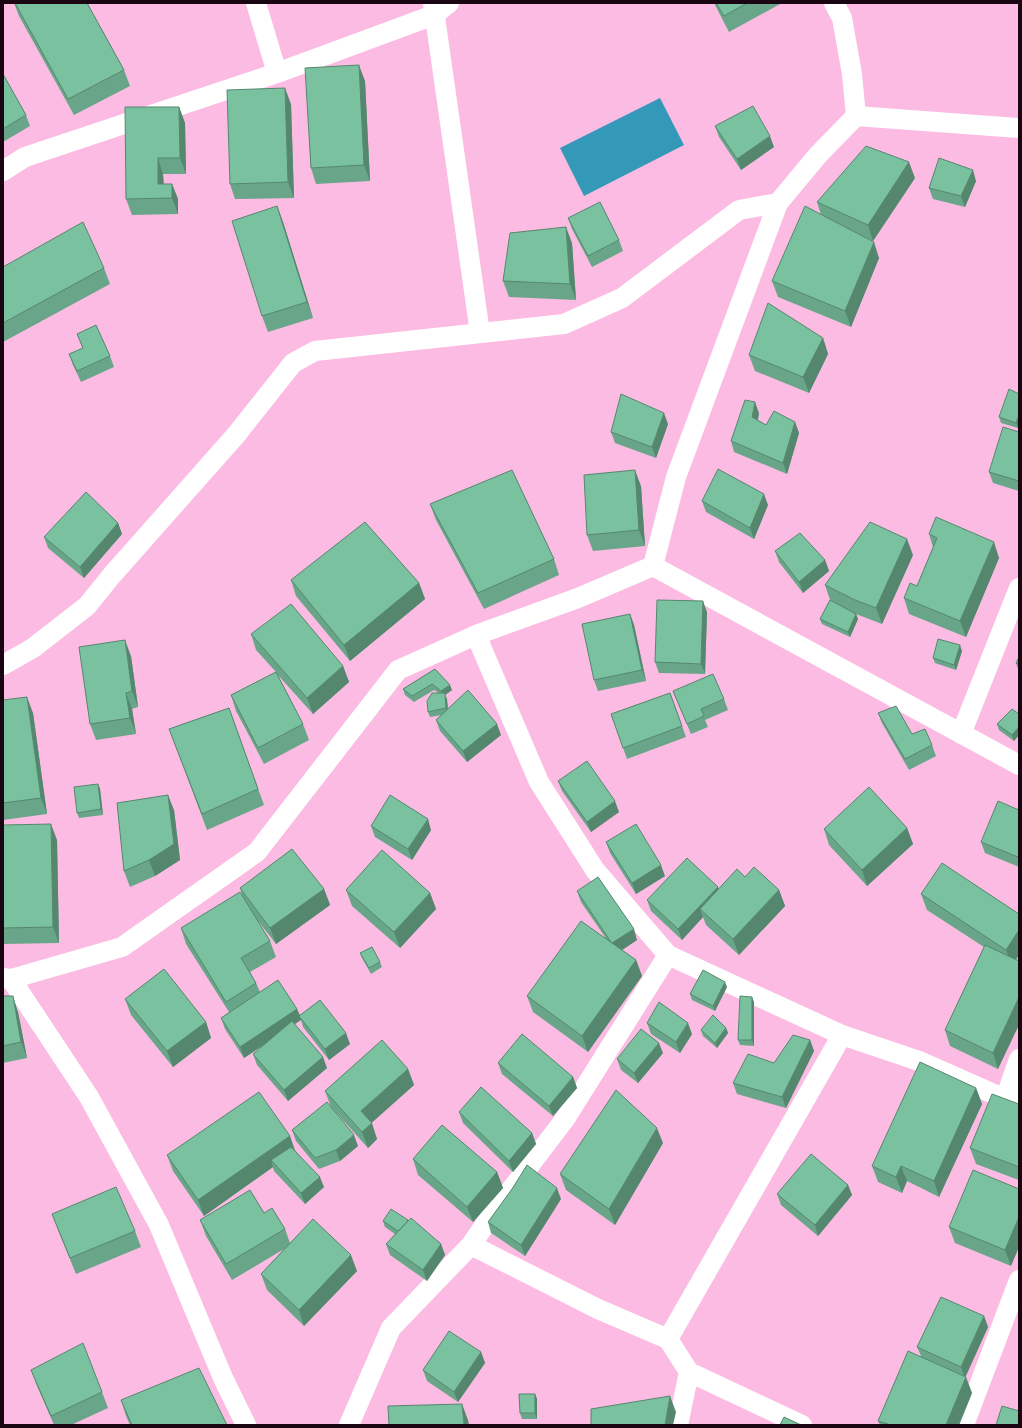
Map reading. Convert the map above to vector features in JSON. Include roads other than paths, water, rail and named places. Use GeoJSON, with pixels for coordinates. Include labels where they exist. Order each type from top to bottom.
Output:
{"type":"FeatureCollection","features":[{"type":"Feature","properties":{"kind":"street"},"geometry":{"type":"LineString","coordinates":[[256,3],[277,73]]}},
{"type":"Feature","properties":{"kind":"street"},"geometry":{"type":"LineString","coordinates":[[653,566],[676,477],[778,203],[818,155],[856,116],[852,74],[842,18],[834,3]]}},
{"type":"Feature","properties":{"kind":"street"},"geometry":{"type":"LineString","coordinates":[[3,171],[25,157],[277,73],[438,7],[480,333]]}},
{"type":"Feature","properties":{"kind":"street"},"geometry":{"type":"LineString","coordinates":[[856,116],[1019,128]]}},
{"type":"Feature","properties":{"kind":"street"},"geometry":{"type":"LineString","coordinates":[[3,665],[32,648],[87,606],[112,575],[236,435],[293,363],[315,351],[564,324],[622,298],[739,210],[778,203]]}},
{"type":"Feature","properties":{"kind":"street"},"geometry":{"type":"LineString","coordinates":[[246,1425],[223,1378],[159,1225],[89,1097],[7,979],[122,947],[257,852],[398,670],[476,635],[578,598],[653,566]]}},
{"type":"Feature","properties":{"kind":"street"},"geometry":{"type":"LineString","coordinates":[[653,566],[1019,765]]}},
{"type":"Feature","properties":{"kind":"street"},"geometry":{"type":"LineString","coordinates":[[961,734],[1019,588]]}},
{"type":"Feature","properties":{"kind":"street"},"geometry":{"type":"LineString","coordinates":[[476,635],[540,782],[595,870],[668,955],[842,1035],[919,1061],[1012,1102],[1019,1059]]}},
{"type":"Feature","properties":{"kind":"street"},"geometry":{"type":"LineString","coordinates":[[348,1425],[391,1328],[471,1245],[565,1118],[668,955]]}},
{"type":"Feature","properties":{"kind":"street"},"geometry":{"type":"LineString","coordinates":[[668,1339],[842,1035]]}},
{"type":"Feature","properties":{"kind":"street"},"geometry":{"type":"LineString","coordinates":[[471,1245],[598,1309],[668,1339],[689,1372],[802,1425]]}},
{"type":"Feature","properties":{"kind":"street"},"geometry":{"type":"LineString","coordinates":[[964,1425],[1019,1280]]}},
{"type":"Feature","properties":{"kind":"street"},"geometry":{"type":"LineString","coordinates":[[678,1425],[689,1372]]}},
{"type":"Feature","properties":{"kind":"water"},"geometry":{"type":"Polygon","coordinates":[[[660,98],[684,145],[584,196],[560,148],[660,98]]]}}]}
